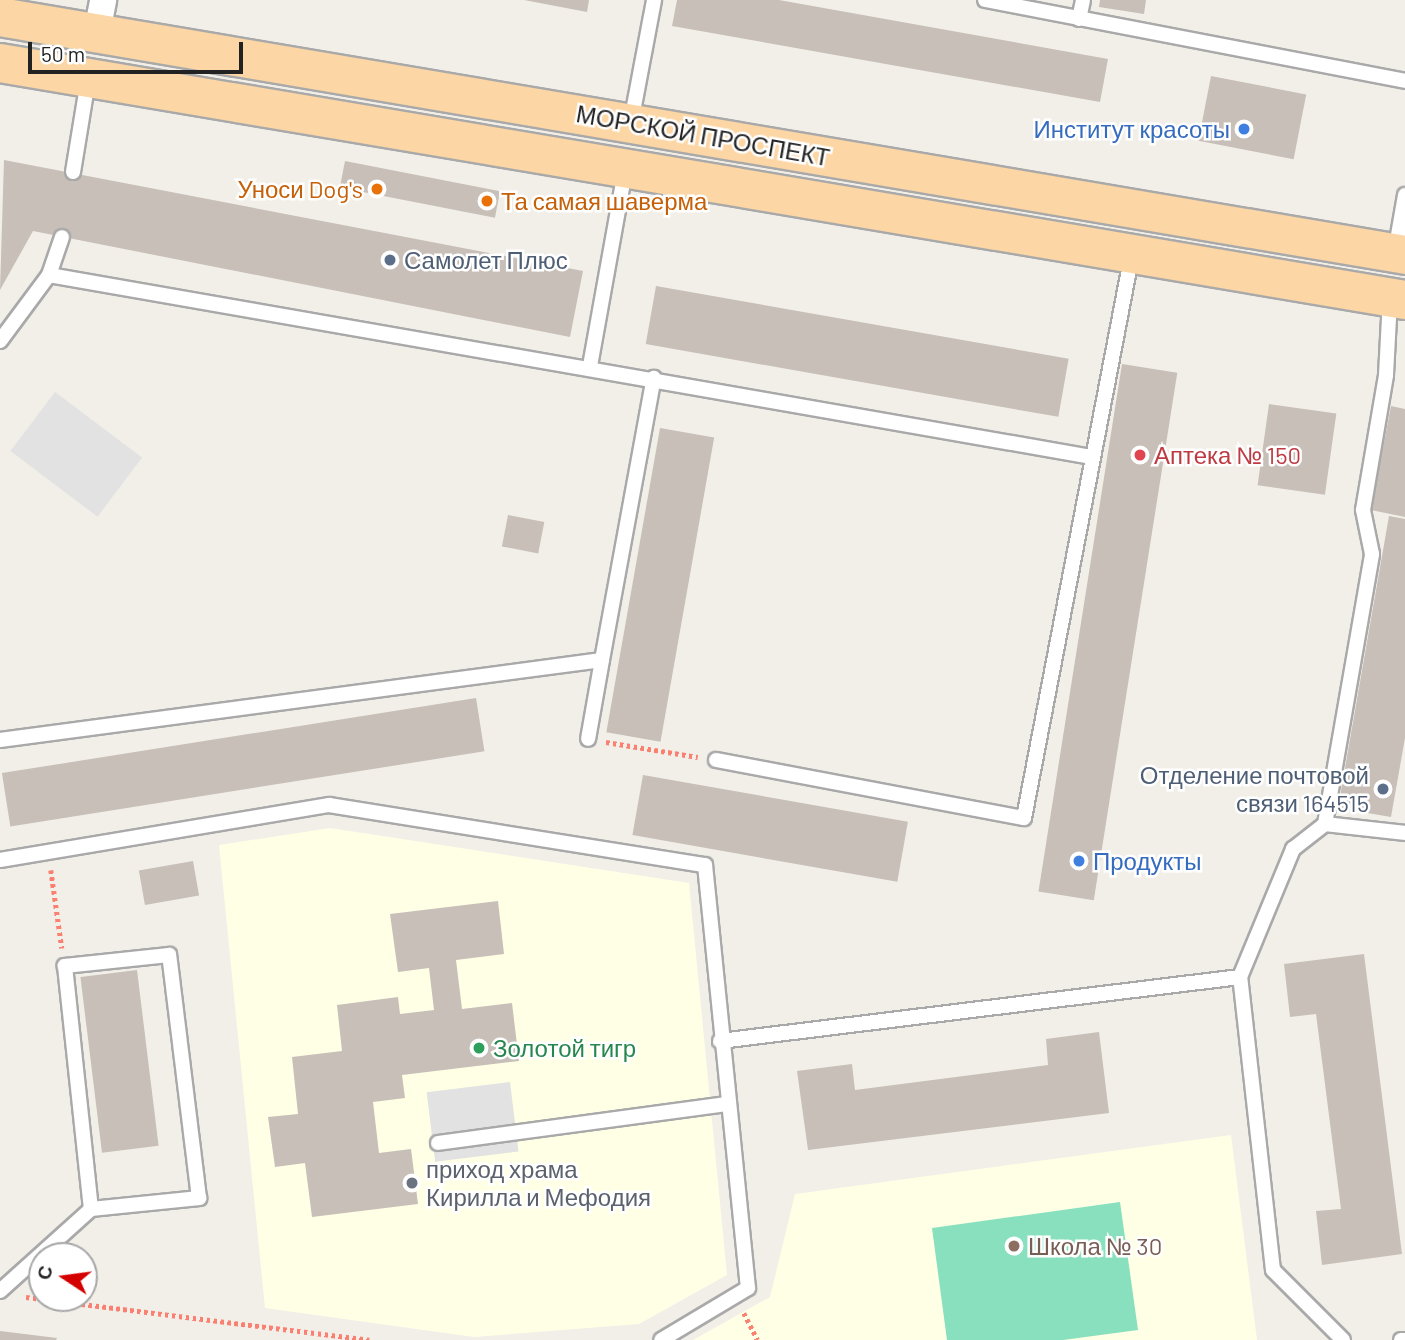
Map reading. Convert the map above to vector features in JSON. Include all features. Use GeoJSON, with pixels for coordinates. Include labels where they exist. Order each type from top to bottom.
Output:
{"type":"FeatureCollection","features":[{"type":"Feature","properties":{"kind":"main road","name":"МОРСКОЙ ПРОСПЕКТ"},"geometry":{"type":"LineString","coordinates":[[0,17],[100,16],[631,122],[1139,213],[1400,254]]}},
{"type":"Feature","properties":{"kind":"main road"},"geometry":{"type":"LineString","coordinates":[[88,78],[100,16]]}},
{"type":"Feature","properties":{"kind":"main road","name":"МОРСКОЙ ПРОСПЕКТ"},"geometry":{"type":"LineString","coordinates":[[0,63],[1398,299]]}},
{"type":"Feature","properties":{"kind":"main road"},"geometry":{"type":"LineString","coordinates":[[1132,253],[1139,213]]}},
{"type":"Feature","properties":{"kind":"main road"},"geometry":{"type":"LineString","coordinates":[[1398,299],[1400,254]]}},
{"type":"Feature","properties":{"kind":"lane"},"geometry":{"type":"LineString","coordinates":[[631,122],[654,0]]}},
{"type":"Feature","properties":{"kind":"lane"},"geometry":{"type":"LineString","coordinates":[[985,0],[1405,81]]}},
{"type":"Feature","properties":{"kind":"lane"},"geometry":{"type":"LineString","coordinates":[[1079,19],[1083,0]]}},
{"type":"Feature","properties":{"kind":"lane"},"geometry":{"type":"LineString","coordinates":[[73,172],[88,78]]}},
{"type":"Feature","properties":{"kind":"lane"},"geometry":{"type":"LineString","coordinates":[[590,366],[625,169]]}},
{"type":"Feature","properties":{"kind":"lane"},"geometry":{"type":"LineString","coordinates":[[1400,254],[1405,195]]}},
{"type":"Feature","properties":{"kind":"lane"},"geometry":{"type":"LineString","coordinates":[[0,341],[49,275],[62,237]]}},
{"type":"Feature","properties":{"kind":"lane"},"geometry":{"type":"LineString","coordinates":[[716,760],[1024,818],[1132,253]]}},
{"type":"Feature","properties":{"kind":"lane"},"geometry":{"type":"LineString","coordinates":[[49,275],[590,366],[1092,457]]}},
{"type":"Feature","properties":{"kind":"lane"},"geometry":{"type":"LineString","coordinates":[[1343,1340],[1273,1270],[1240,977],[1293,849],[1325,824],[1372,554],[1363,510],[1398,299]]}},
{"type":"Feature","properties":{"kind":"lane"},"geometry":{"type":"LineString","coordinates":[[588,738],[654,378]]}},
{"type":"Feature","properties":{"kind":"lane"},"geometry":{"type":"LineString","coordinates":[[0,740],[602,660]]}},
{"type":"Feature","properties":{"kind":"lane"},"geometry":{"type":"LineString","coordinates":[[0,860],[329,805],[705,865],[725,1104],[748,1288],[661,1340]]}},
{"type":"Feature","properties":{"kind":"lane"},"geometry":{"type":"LineString","coordinates":[[1325,824],[1405,833]]}},
{"type":"Feature","properties":{"kind":"lane"},"geometry":{"type":"LineString","coordinates":[[7,1293],[91,1209],[199,1198],[169,955],[65,966],[91,1209]]}},
{"type":"Feature","properties":{"kind":"lane"},"geometry":{"type":"LineString","coordinates":[[720,1041],[1240,977]]}},
{"type":"Feature","properties":{"kind":"lane"},"geometry":{"type":"LineString","coordinates":[[438,1143],[725,1104]]}},
{"type":"Feature","properties":{"kind":"path"},"geometry":{"type":"LineString","coordinates":[[588,738],[716,760]]}},
{"type":"Feature","properties":{"kind":"path"},"geometry":{"type":"LineString","coordinates":[[49,852],[65,966]]}},
{"type":"Feature","properties":{"kind":"path"},"geometry":{"type":"LineString","coordinates":[[7,1293],[369,1340]]}},
{"type":"Feature","properties":{"kind":"path"},"geometry":{"type":"LineString","coordinates":[[734,1296],[758,1340]]}},
{"type":"Feature","properties":{"kind":"shaded area"},"geometry":{"type":"Polygon","coordinates":[[[55,392],[142,458],[98,517],[10,451],[55,392]]]}},
{"type":"Feature","properties":{"kind":"shaded area"},"geometry":{"type":"Polygon","coordinates":[[[330,828],[689,883],[727,1275],[639,1324],[474,1337],[265,1308],[219,845],[330,828]]]}},
{"type":"Feature","properties":{"kind":"shaded area"},"geometry":{"type":"Polygon","coordinates":[[[510,1082],[519,1151],[435,1162],[427,1092],[510,1082]]]}},
{"type":"Feature","properties":{"kind":"shaded area","name":"Школа № 30"},"geometry":{"type":"Polygon","coordinates":[[[1231,1135],[1257,1340],[693,1340],[770,1297],[795,1194],[1231,1135]]]}},
{"type":"Feature","properties":{"kind":"green space"},"geometry":{"type":"Polygon","coordinates":[[[1120,1202],[1138,1330],[1063,1340],[947,1340],[932,1228],[1120,1202]]]}},
{"type":"Feature","properties":{"kind":"building"},"geometry":{"type":"Polygon","coordinates":[[[524,0],[589,0],[587,12],[524,0]]]}},
{"type":"Feature","properties":{"kind":"building"},"geometry":{"type":"Polygon","coordinates":[[[677,0],[779,0],[1108,59],[1100,102],[672,26],[677,0]]]}},
{"type":"Feature","properties":{"kind":"building"},"geometry":{"type":"Polygon","coordinates":[[[1100,0],[1146,0],[1144,14],[1099,7],[1100,0]]]}},
{"type":"Feature","properties":{"kind":"building"},"geometry":{"type":"Polygon","coordinates":[[[1211,76],[1306,95],[1294,159],[1198,141],[1211,76]]]}},
{"type":"Feature","properties":{"kind":"building"},"geometry":{"type":"Polygon","coordinates":[[[4,160],[583,271],[570,337],[33,231],[0,290],[4,160]]]}},
{"type":"Feature","properties":{"kind":"building"},"geometry":{"type":"Polygon","coordinates":[[[345,161],[500,191],[495,218],[340,188],[345,161]]]}},
{"type":"Feature","properties":{"kind":"building"},"geometry":{"type":"Polygon","coordinates":[[[656,286],[1069,359],[1058,417],[646,344],[656,286]]]}},
{"type":"Feature","properties":{"kind":"building"},"geometry":{"type":"Polygon","coordinates":[[[1122,364],[1177,373],[1094,900],[1038,891],[1122,364]]]}},
{"type":"Feature","properties":{"kind":"building"},"geometry":{"type":"Polygon","coordinates":[[[1269,404],[1336,413],[1325,495],[1258,485],[1269,404]]]}},
{"type":"Feature","properties":{"kind":"building"},"geometry":{"type":"Polygon","coordinates":[[[1391,406],[1405,409],[1405,517],[1371,510],[1391,406]]]}},
{"type":"Feature","properties":{"kind":"building"},"geometry":{"type":"Polygon","coordinates":[[[660,428],[714,438],[661,742],[606,732],[660,428]]]}},
{"type":"Feature","properties":{"kind":"building"},"geometry":{"type":"Polygon","coordinates":[[[508,515],[544,522],[538,553],[502,546],[508,515]]]}},
{"type":"Feature","properties":{"kind":"building"},"geometry":{"type":"Polygon","coordinates":[[[1389,516],[1405,519],[1405,738],[1391,817],[1338,808],[1389,516]]]}},
{"type":"Feature","properties":{"kind":"building"},"geometry":{"type":"Polygon","coordinates":[[[476,698],[484,751],[10,826],[2,773],[476,698]]]}},
{"type":"Feature","properties":{"kind":"building"},"geometry":{"type":"Polygon","coordinates":[[[643,775],[908,822],[897,882],[632,835],[643,775]]]}},
{"type":"Feature","properties":{"kind":"building"},"geometry":{"type":"Polygon","coordinates":[[[193,861],[199,895],[145,905],[139,871],[193,861]]]}},
{"type":"Feature","properties":{"kind":"building"},"geometry":{"type":"Polygon","coordinates":[[[498,901],[504,954],[456,960],[462,1009],[512,1003],[519,1061],[402,1075],[405,1098],[373,1102],[379,1153],[411,1149],[418,1204],[312,1217],[305,1163],[275,1167],[268,1117],[298,1114],[292,1057],[342,1051],[337,1005],[398,997],[400,1014],[434,1010],[429,968],[398,972],[390,914],[498,901]]]}},
{"type":"Feature","properties":{"kind":"building"},"geometry":{"type":"Polygon","coordinates":[[[1364,954],[1402,1254],[1322,1265],[1316,1211],[1341,1209],[1316,1014],[1290,1017],[1284,964],[1364,954]]]}},
{"type":"Feature","properties":{"kind":"building"},"geometry":{"type":"Polygon","coordinates":[[[137,970],[159,1146],[102,1153],[80,977],[137,970]]]}},
{"type":"Feature","properties":{"kind":"building"},"geometry":{"type":"Polygon","coordinates":[[[1099,1032],[1109,1113],[808,1150],[797,1071],[852,1064],[855,1090],[1048,1065],[1046,1039],[1099,1032]]]}},
{"type":"Feature","properties":{"kind":"building"},"geometry":{"type":"Polygon","coordinates":[[[0,1331],[57,1338],[0,1340],[0,1331]]]}},
{"type":"Feature","properties":{"kind":"place","name":"Институт красоты"},"geometry":{"type":"Point","coordinates":[1244,129]}},
{"type":"Feature","properties":{"kind":"place","name":"Уноси Dog's"},"geometry":{"type":"Point","coordinates":[377,189]}},
{"type":"Feature","properties":{"kind":"place","name":"Та самая шаверма"},"geometry":{"type":"Point","coordinates":[487,201]}},
{"type":"Feature","properties":{"kind":"place","name":"Самолет Плюс"},"geometry":{"type":"Point","coordinates":[390,260]}},
{"type":"Feature","properties":{"kind":"place","name":"Аптека № 150"},"geometry":{"type":"Point","coordinates":[1140,455]}},
{"type":"Feature","properties":{"kind":"place","name":"Отделение почтовой связи 164515"},"geometry":{"type":"Point","coordinates":[1383,789]}},
{"type":"Feature","properties":{"kind":"place","name":"Продукты"},"geometry":{"type":"Point","coordinates":[1079,861]}},
{"type":"Feature","properties":{"kind":"place","name":"Золотой тигр"},"geometry":{"type":"Point","coordinates":[479,1048]}},
{"type":"Feature","properties":{"kind":"place","name":"приход храма Кирилла и Мефодия"},"geometry":{"type":"Point","coordinates":[412,1183]}},
{"type":"Feature","properties":{"kind":"place","name":"Школа № 30"},"geometry":{"type":"Point","coordinates":[1014,1246]}}]}
